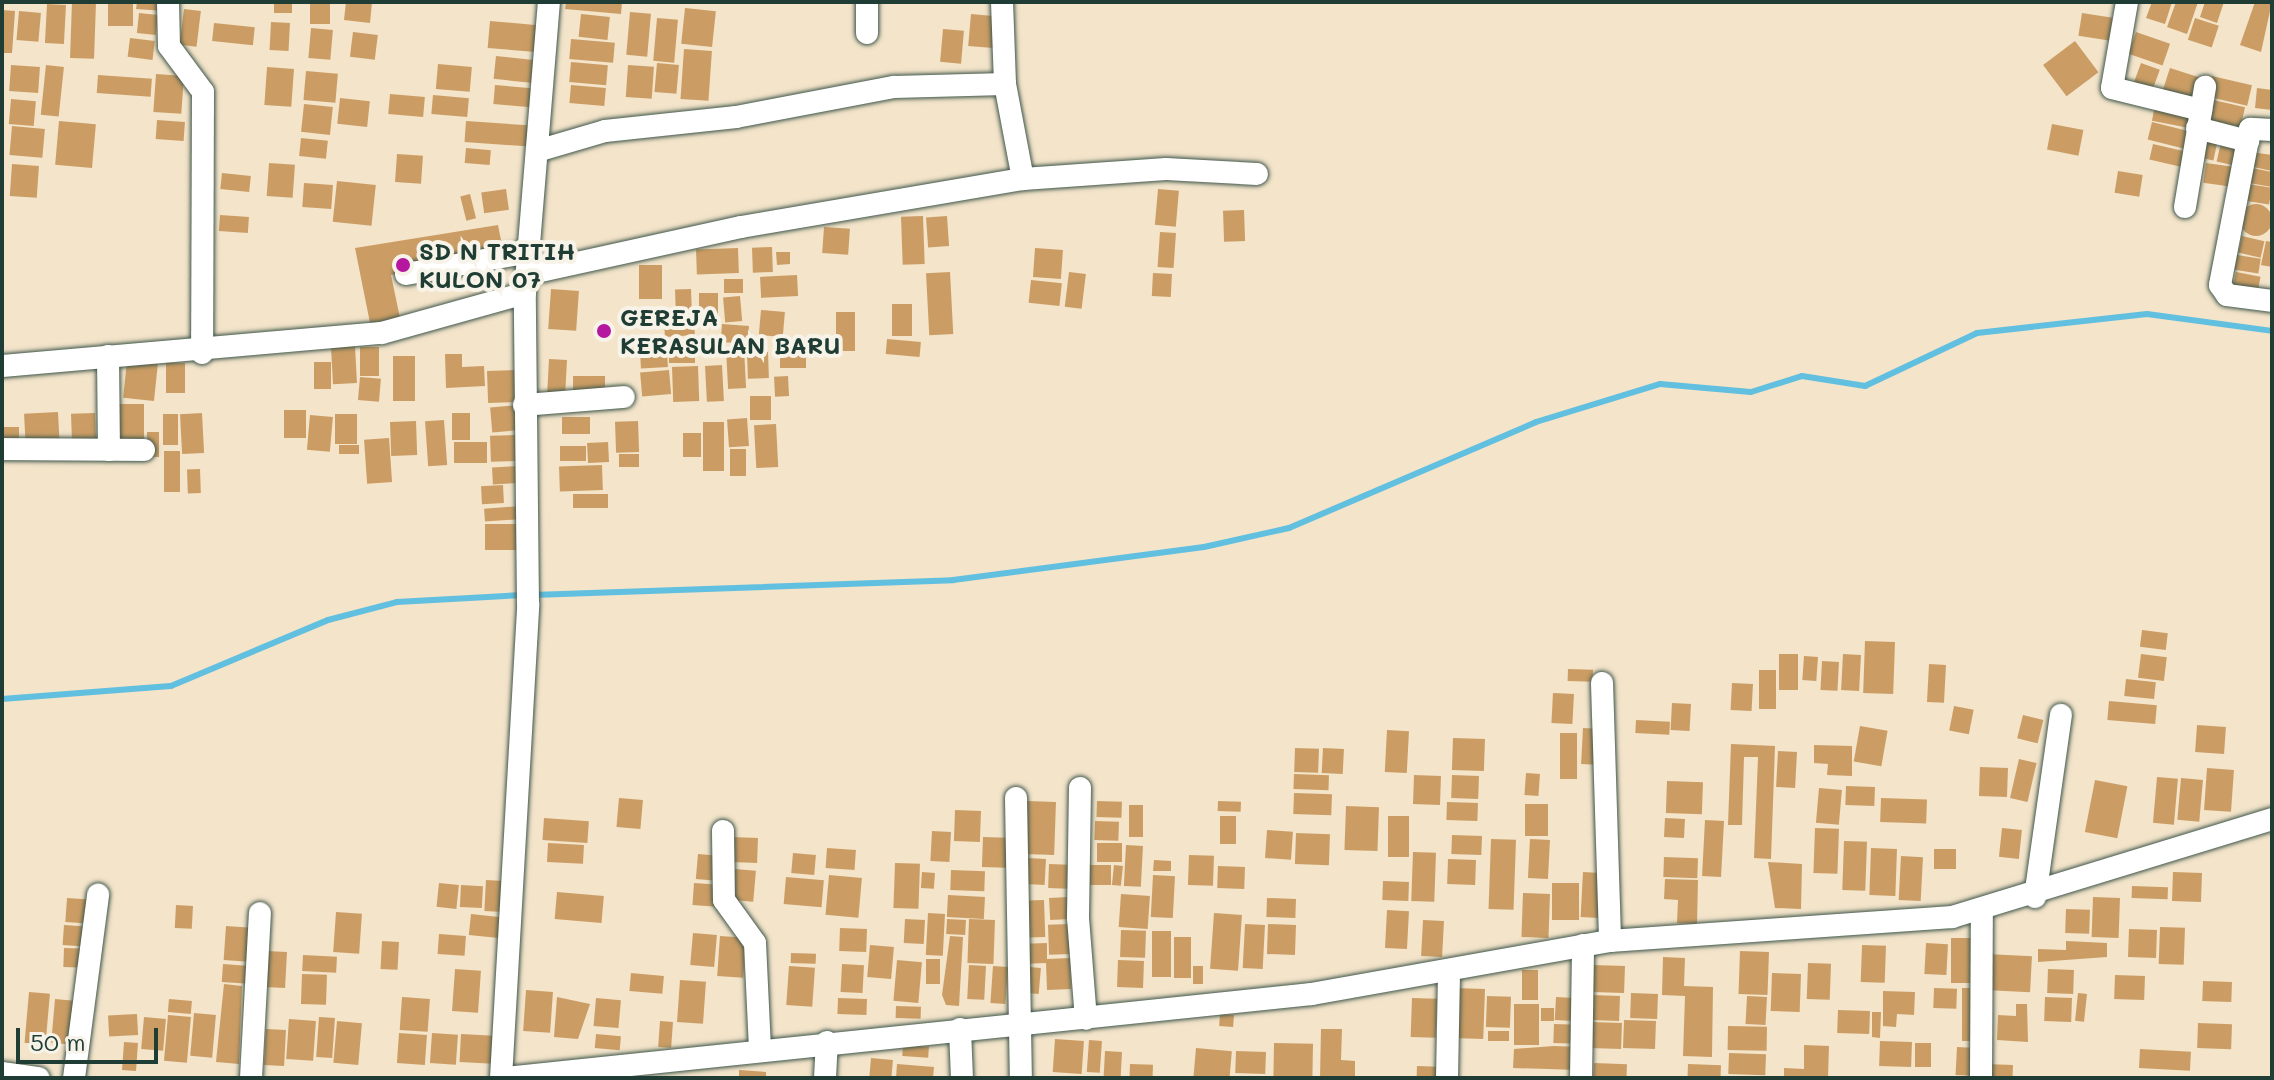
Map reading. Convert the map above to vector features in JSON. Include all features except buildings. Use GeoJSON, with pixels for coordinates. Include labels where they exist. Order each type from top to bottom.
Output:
{"type":"FeatureCollection","features":[{"type":"Feature","properties":{"kind":"street"},"geometry":{"type":"LineString","coordinates":[[168,2],[167,41],[203,92],[202,353]]}},
{"type":"Feature","properties":{"kind":"street"},"geometry":{"type":"LineString","coordinates":[[549,2],[527,273],[524,405],[528,593],[505,1078],[604,1072],[760,1049],[1086,1019],[1449,973],[1610,941],[1982,912],[2272,819]]}},
{"type":"Feature","properties":{"kind":"street"},"geometry":{"type":"LineString","coordinates":[[867,2],[867,33]]}},
{"type":"Feature","properties":{"kind":"street"},"geometry":{"type":"LineString","coordinates":[[1002,2],[1005,84],[1023,179]]}},
{"type":"Feature","properties":{"kind":"street"},"geometry":{"type":"LineString","coordinates":[[2127,2],[2112,88],[2199,119],[2248,141]]}},
{"type":"Feature","properties":{"kind":"street"},"geometry":{"type":"LineString","coordinates":[[537,151],[605,131],[736,117],[894,87],[1005,84]]}},
{"type":"Feature","properties":{"kind":"street"},"geometry":{"type":"LineString","coordinates":[[2185,207],[2205,87]]}},
{"type":"Feature","properties":{"kind":"street"},"geometry":{"type":"LineString","coordinates":[[2272,130],[2253,127],[2248,141],[2220,285],[2227,295],[2272,301]]}},
{"type":"Feature","properties":{"kind":"street"},"geometry":{"type":"LineString","coordinates":[[2,366],[108,356],[202,353],[382,333],[527,273],[741,227],[1023,179],[1166,169],[1257,174]]}},
{"type":"Feature","properties":{"kind":"street"},"geometry":{"type":"LineString","coordinates":[[406,274],[527,273]]}},
{"type":"Feature","properties":{"kind":"street"},"geometry":{"type":"LineString","coordinates":[[108,356],[109,450]]}},
{"type":"Feature","properties":{"kind":"street"},"geometry":{"type":"LineString","coordinates":[[524,405],[624,397]]}},
{"type":"Feature","properties":{"kind":"street"},"geometry":{"type":"LineString","coordinates":[[2,449],[144,450]]}},
{"type":"Feature","properties":{"kind":"street"},"geometry":{"type":"LineString","coordinates":[[1602,683],[1610,941]]}},
{"type":"Feature","properties":{"kind":"street"},"geometry":{"type":"LineString","coordinates":[[2035,897],[2061,715]]}},
{"type":"Feature","properties":{"kind":"street"},"geometry":{"type":"LineString","coordinates":[[1080,788],[1078,918],[1086,1019]]}},
{"type":"Feature","properties":{"kind":"street"},"geometry":{"type":"LineString","coordinates":[[1016,798],[1015,1026],[1021,1078]]}},
{"type":"Feature","properties":{"kind":"street"},"geometry":{"type":"LineString","coordinates":[[723,831],[724,900],[755,943],[760,1049]]}},
{"type":"Feature","properties":{"kind":"street"},"geometry":{"type":"LineString","coordinates":[[74,1078],[98,895]]}},
{"type":"Feature","properties":{"kind":"street"},"geometry":{"type":"LineString","coordinates":[[1981,1078],[1982,912]]}},
{"type":"Feature","properties":{"kind":"street"},"geometry":{"type":"LineString","coordinates":[[251,1078],[260,913]]}},
{"type":"Feature","properties":{"kind":"street"},"geometry":{"type":"LineString","coordinates":[[1581,1078],[1583,945]]}},
{"type":"Feature","properties":{"kind":"street"},"geometry":{"type":"LineString","coordinates":[[1447,1078],[1449,973]]}},
{"type":"Feature","properties":{"kind":"street"},"geometry":{"type":"LineString","coordinates":[[960,1029],[962,1078]]}},
{"type":"Feature","properties":{"kind":"street"},"geometry":{"type":"LineString","coordinates":[[825,1078],[827,1042]]}},
{"type":"Feature","properties":{"kind":"street"},"geometry":{"type":"LineString","coordinates":[[2,1073],[39,1078]]}},
{"type":"Feature","properties":{"kind":"waterway"},"geometry":{"type":"LineString","coordinates":[[533,595],[953,580],[1204,547],[1289,528],[1536,422],[1660,384],[1751,392],[1802,376],[1865,386],[1977,333],[2147,314],[2272,331]]}},
{"type":"Feature","properties":{"kind":"waterway"},"geometry":{"type":"LineString","coordinates":[[2,699],[171,686],[328,620],[397,602],[522,595]]}},
{"type":"Feature","properties":{"kind":"place","name":"SD N TRITIH KULON 07"},"geometry":{"type":"Point","coordinates":[403,265]}},
{"type":"Feature","properties":{"kind":"place","name":"GEREJA KERASULAN BARU"},"geometry":{"type":"Point","coordinates":[604,331]}}]}
